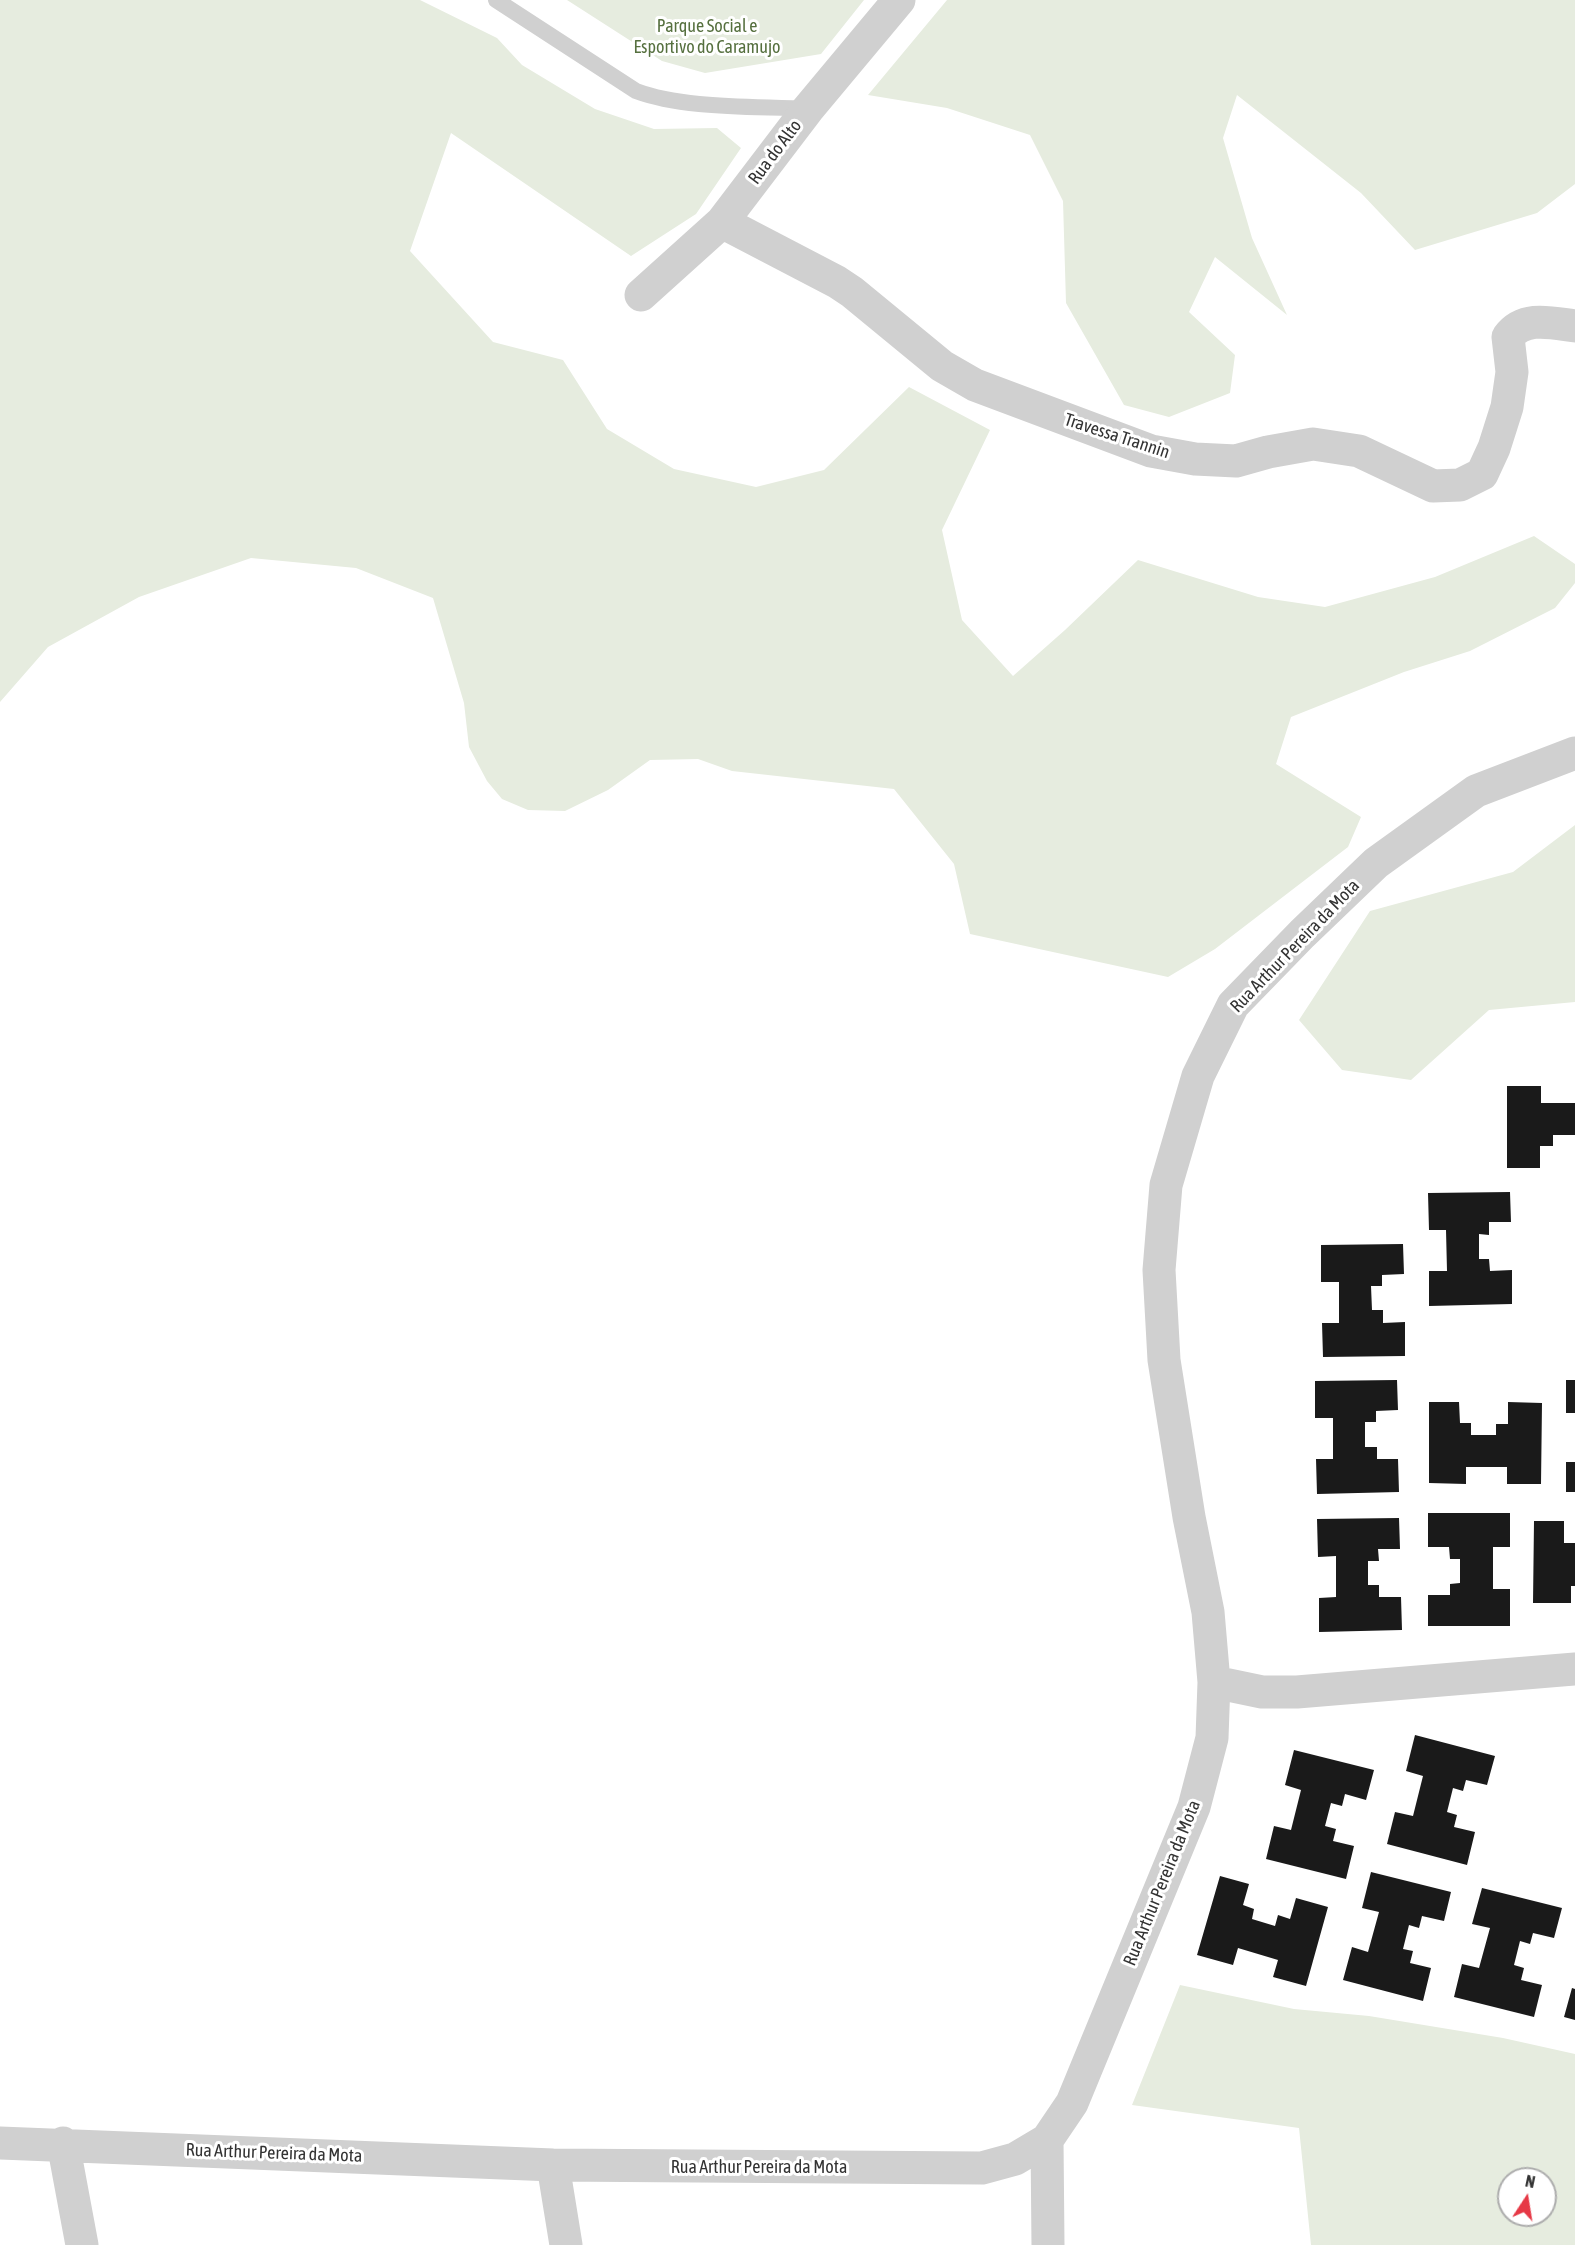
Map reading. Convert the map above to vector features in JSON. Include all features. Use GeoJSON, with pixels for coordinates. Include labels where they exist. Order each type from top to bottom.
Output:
{"type":"FeatureCollection","features":[{"type":"Feature","properties":{"kind":"street","name":"Rua do Alto"},"geometry":{"type":"LineString","coordinates":[[642,295],[722,222],[808,110],[899,0]]}},
{"type":"Feature","properties":{"kind":"street","name":"Travessa Trannin"},"geometry":{"type":"LineString","coordinates":[[722,222],[837,282],[942,366],[975,385],[1151,451],[1195,459],[1236,461],[1268,452],[1313,444],[1359,451],[1433,486],[1460,485],[1482,474],[1494,448],[1507,407],[1512,372],[1508,337],[1514,329],[1542,321],[1575,326]]}},
{"type":"Feature","properties":{"kind":"street","name":"Rua Arthur Pereira da Mota"},"geometry":{"type":"LineString","coordinates":[[0,2142],[553,2165],[982,2168],[1015,2159],[1047,2140],[1072,2103],[1194,1807],[1212,1738],[1214,1682],[1208,1612],[1188,1517],[1164,1360],[1159,1270],[1166,1185],[1198,1076],[1233,1005],[1376,863],[1476,791],[1575,753]]}},
{"type":"Feature","properties":{"kind":"street"},"geometry":{"type":"LineString","coordinates":[[1214,1682],[1262,1692],[1297,1692],[1575,1669]]}},
{"type":"Feature","properties":{"kind":"street"},"geometry":{"type":"LineString","coordinates":[[1047,2140],[1048,2245]]}},
{"type":"Feature","properties":{"kind":"street"},"geometry":{"type":"LineString","coordinates":[[63,2144],[82,2245]]}},
{"type":"Feature","properties":{"kind":"street"},"geometry":{"type":"LineString","coordinates":[[553,2165],[566,2245]]}},
{"type":"Feature","properties":{"kind":"lane"},"geometry":{"type":"LineString","coordinates":[[496,0],[636,91],[678,102],[808,110]]}},
{"type":"Feature","properties":{"kind":"green space"},"geometry":{"type":"Polygon","coordinates":[[[0,0],[420,0],[497,38],[522,65],[595,109],[654,129],[717,128],[741,148],[696,214],[631,256],[451,133],[410,251],[493,342],[563,360],[607,429],[674,469],[756,487],[824,470],[909,387],[990,430],[942,530],[962,620],[1013,676],[1138,560],[1258,597],[1325,607],[1435,577],[1534,536],[1575,564],[1575,583],[1555,608],[1470,651],[1404,672],[1291,717],[1276,764],[1361,817],[1348,847],[1215,949],[1168,977],[970,934],[954,864],[894,789],[732,771],[698,759],[650,760],[608,790],[565,811],[528,810],[502,799],[487,781],[469,747],[464,703],[433,598],[356,568],[251,558],[139,597],[48,647],[0,702],[0,0]]]}},
{"type":"Feature","properties":{"kind":"green space","name":"Parque Social e Esportivo do Caramujo"},"geometry":{"type":"Polygon","coordinates":[[[567,0],[864,0],[821,54],[705,73],[662,61],[567,0]]]}},
{"type":"Feature","properties":{"kind":"green space"},"geometry":{"type":"Polygon","coordinates":[[[947,0],[1575,0],[1575,184],[1537,213],[1415,250],[1361,193],[1237,95],[1223,138],[1252,238],[1287,315],[1215,257],[1189,312],[1235,355],[1230,393],[1169,417],[1124,405],[1066,303],[1063,201],[1030,135],[947,108],[868,95],[947,0]]]}},
{"type":"Feature","properties":{"kind":"green space"},"geometry":{"type":"Polygon","coordinates":[[[1575,825],[1575,1002],[1489,1010],[1411,1080],[1342,1070],[1299,1020],[1370,911],[1513,872],[1575,825]]]}},
{"type":"Feature","properties":{"kind":"green space"},"geometry":{"type":"Polygon","coordinates":[[[1180,1985],[1294,2009],[1369,2016],[1503,2038],[1575,2054],[1575,2245],[1311,2245],[1299,2128],[1132,2105],[1180,1985]]]}},
{"type":"Feature","properties":{"kind":"building"},"geometry":{"type":"Polygon","coordinates":[[[1507,1086],[1541,1086],[1541,1103],[1575,1103],[1575,1135],[1553,1135],[1553,1146],[1540,1146],[1540,1168],[1507,1168],[1507,1086]]]}},
{"type":"Feature","properties":{"kind":"building"},"geometry":{"type":"Polygon","coordinates":[[[1510,1192],[1511,1222],[1489,1222],[1489,1235],[1479,1234],[1479,1259],[1489,1259],[1490,1271],[1512,1270],[1512,1304],[1429,1306],[1429,1271],[1447,1271],[1446,1230],[1429,1230],[1428,1193],[1510,1192]]]}},
{"type":"Feature","properties":{"kind":"building"},"geometry":{"type":"Polygon","coordinates":[[[1403,1244],[1404,1274],[1382,1275],[1382,1286],[1371,1286],[1372,1310],[1383,1310],[1383,1323],[1405,1322],[1405,1356],[1323,1357],[1322,1323],[1339,1323],[1339,1282],[1321,1282],[1321,1245],[1403,1244]]]}},
{"type":"Feature","properties":{"kind":"building"},"geometry":{"type":"Polygon","coordinates":[[[1397,1380],[1398,1410],[1376,1411],[1376,1422],[1365,1422],[1365,1447],[1377,1447],[1377,1459],[1398,1459],[1399,1492],[1317,1494],[1316,1459],[1333,1459],[1333,1418],[1315,1418],[1315,1381],[1397,1380]]]}},
{"type":"Feature","properties":{"kind":"building"},"geometry":{"type":"Polygon","coordinates":[[[1566,1380],[1575,1380],[1575,1413],[1566,1413],[1566,1380]]]}},
{"type":"Feature","properties":{"kind":"building"},"geometry":{"type":"Polygon","coordinates":[[[1429,1402],[1459,1402],[1460,1423],[1471,1423],[1471,1435],[1496,1435],[1496,1424],[1508,1424],[1508,1402],[1542,1403],[1541,1484],[1507,1484],[1507,1467],[1466,1467],[1466,1484],[1429,1483],[1429,1402]]]}},
{"type":"Feature","properties":{"kind":"building"},"geometry":{"type":"Polygon","coordinates":[[[1566,1462],[1575,1462],[1575,1492],[1566,1492],[1566,1462]]]}},
{"type":"Feature","properties":{"kind":"building"},"geometry":{"type":"Polygon","coordinates":[[[1428,1513],[1510,1513],[1510,1547],[1493,1547],[1493,1589],[1510,1589],[1510,1626],[1428,1626],[1428,1595],[1450,1595],[1450,1584],[1460,1583],[1460,1559],[1450,1559],[1449,1547],[1428,1547],[1428,1513]]]}},
{"type":"Feature","properties":{"kind":"building"},"geometry":{"type":"Polygon","coordinates":[[[1399,1518],[1400,1549],[1378,1549],[1379,1561],[1368,1561],[1368,1585],[1379,1585],[1379,1597],[1401,1597],[1402,1630],[1319,1632],[1319,1598],[1336,1597],[1336,1556],[1318,1557],[1317,1519],[1399,1518]]]}},
{"type":"Feature","properties":{"kind":"building"},"geometry":{"type":"Polygon","coordinates":[[[1534,1521],[1564,1521],[1564,1543],[1575,1543],[1575,1586],[1571,1586],[1571,1603],[1533,1603],[1534,1521]]]}},
{"type":"Feature","properties":{"kind":"building"},"geometry":{"type":"Polygon","coordinates":[[[1415,1735],[1495,1756],[1487,1785],[1466,1780],[1463,1791],[1453,1788],[1447,1812],[1457,1815],[1454,1827],[1475,1832],[1467,1865],[1387,1844],[1395,1812],[1413,1816],[1423,1776],[1406,1771],[1415,1735]]]}},
{"type":"Feature","properties":{"kind":"building"},"geometry":{"type":"Polygon","coordinates":[[[1294,1750],[1374,1770],[1366,1800],[1345,1794],[1342,1806],[1331,1803],[1325,1826],[1336,1829],[1333,1841],[1354,1846],[1346,1879],[1266,1859],[1274,1826],[1291,1830],[1301,1790],[1285,1785],[1294,1750]]]}},
{"type":"Feature","properties":{"kind":"building"},"geometry":{"type":"Polygon","coordinates":[[[1371,1872],[1451,1892],[1444,1921],[1422,1916],[1419,1928],[1409,1925],[1403,1949],[1413,1951],[1410,1963],[1431,1968],[1423,2001],[1343,1980],[1352,1947],[1368,1952],[1379,1912],[1362,1908],[1371,1872]]]}},
{"type":"Feature","properties":{"kind":"building"},"geometry":{"type":"Polygon","coordinates":[[[1220,1876],[1249,1884],[1243,1905],[1254,1909],[1252,1919],[1275,1926],[1278,1915],[1290,1919],[1296,1898],[1328,1907],[1306,1986],[1273,1977],[1278,1960],[1238,1948],[1233,1965],[1197,1955],[1220,1876]]]}},
{"type":"Feature","properties":{"kind":"building"},"geometry":{"type":"Polygon","coordinates":[[[1482,1888],[1562,1908],[1554,1938],[1533,1933],[1530,1944],[1520,1941],[1514,1965],[1524,1968],[1521,1980],[1542,1985],[1534,2017],[1454,1997],[1462,1964],[1479,1968],[1490,1928],[1472,1924],[1482,1888]]]}},
{"type":"Feature","properties":{"kind":"building"},"geometry":{"type":"Polygon","coordinates":[[[1572,1988],[1575,1989],[1575,2020],[1564,2017],[1572,1988]]]}}]}
